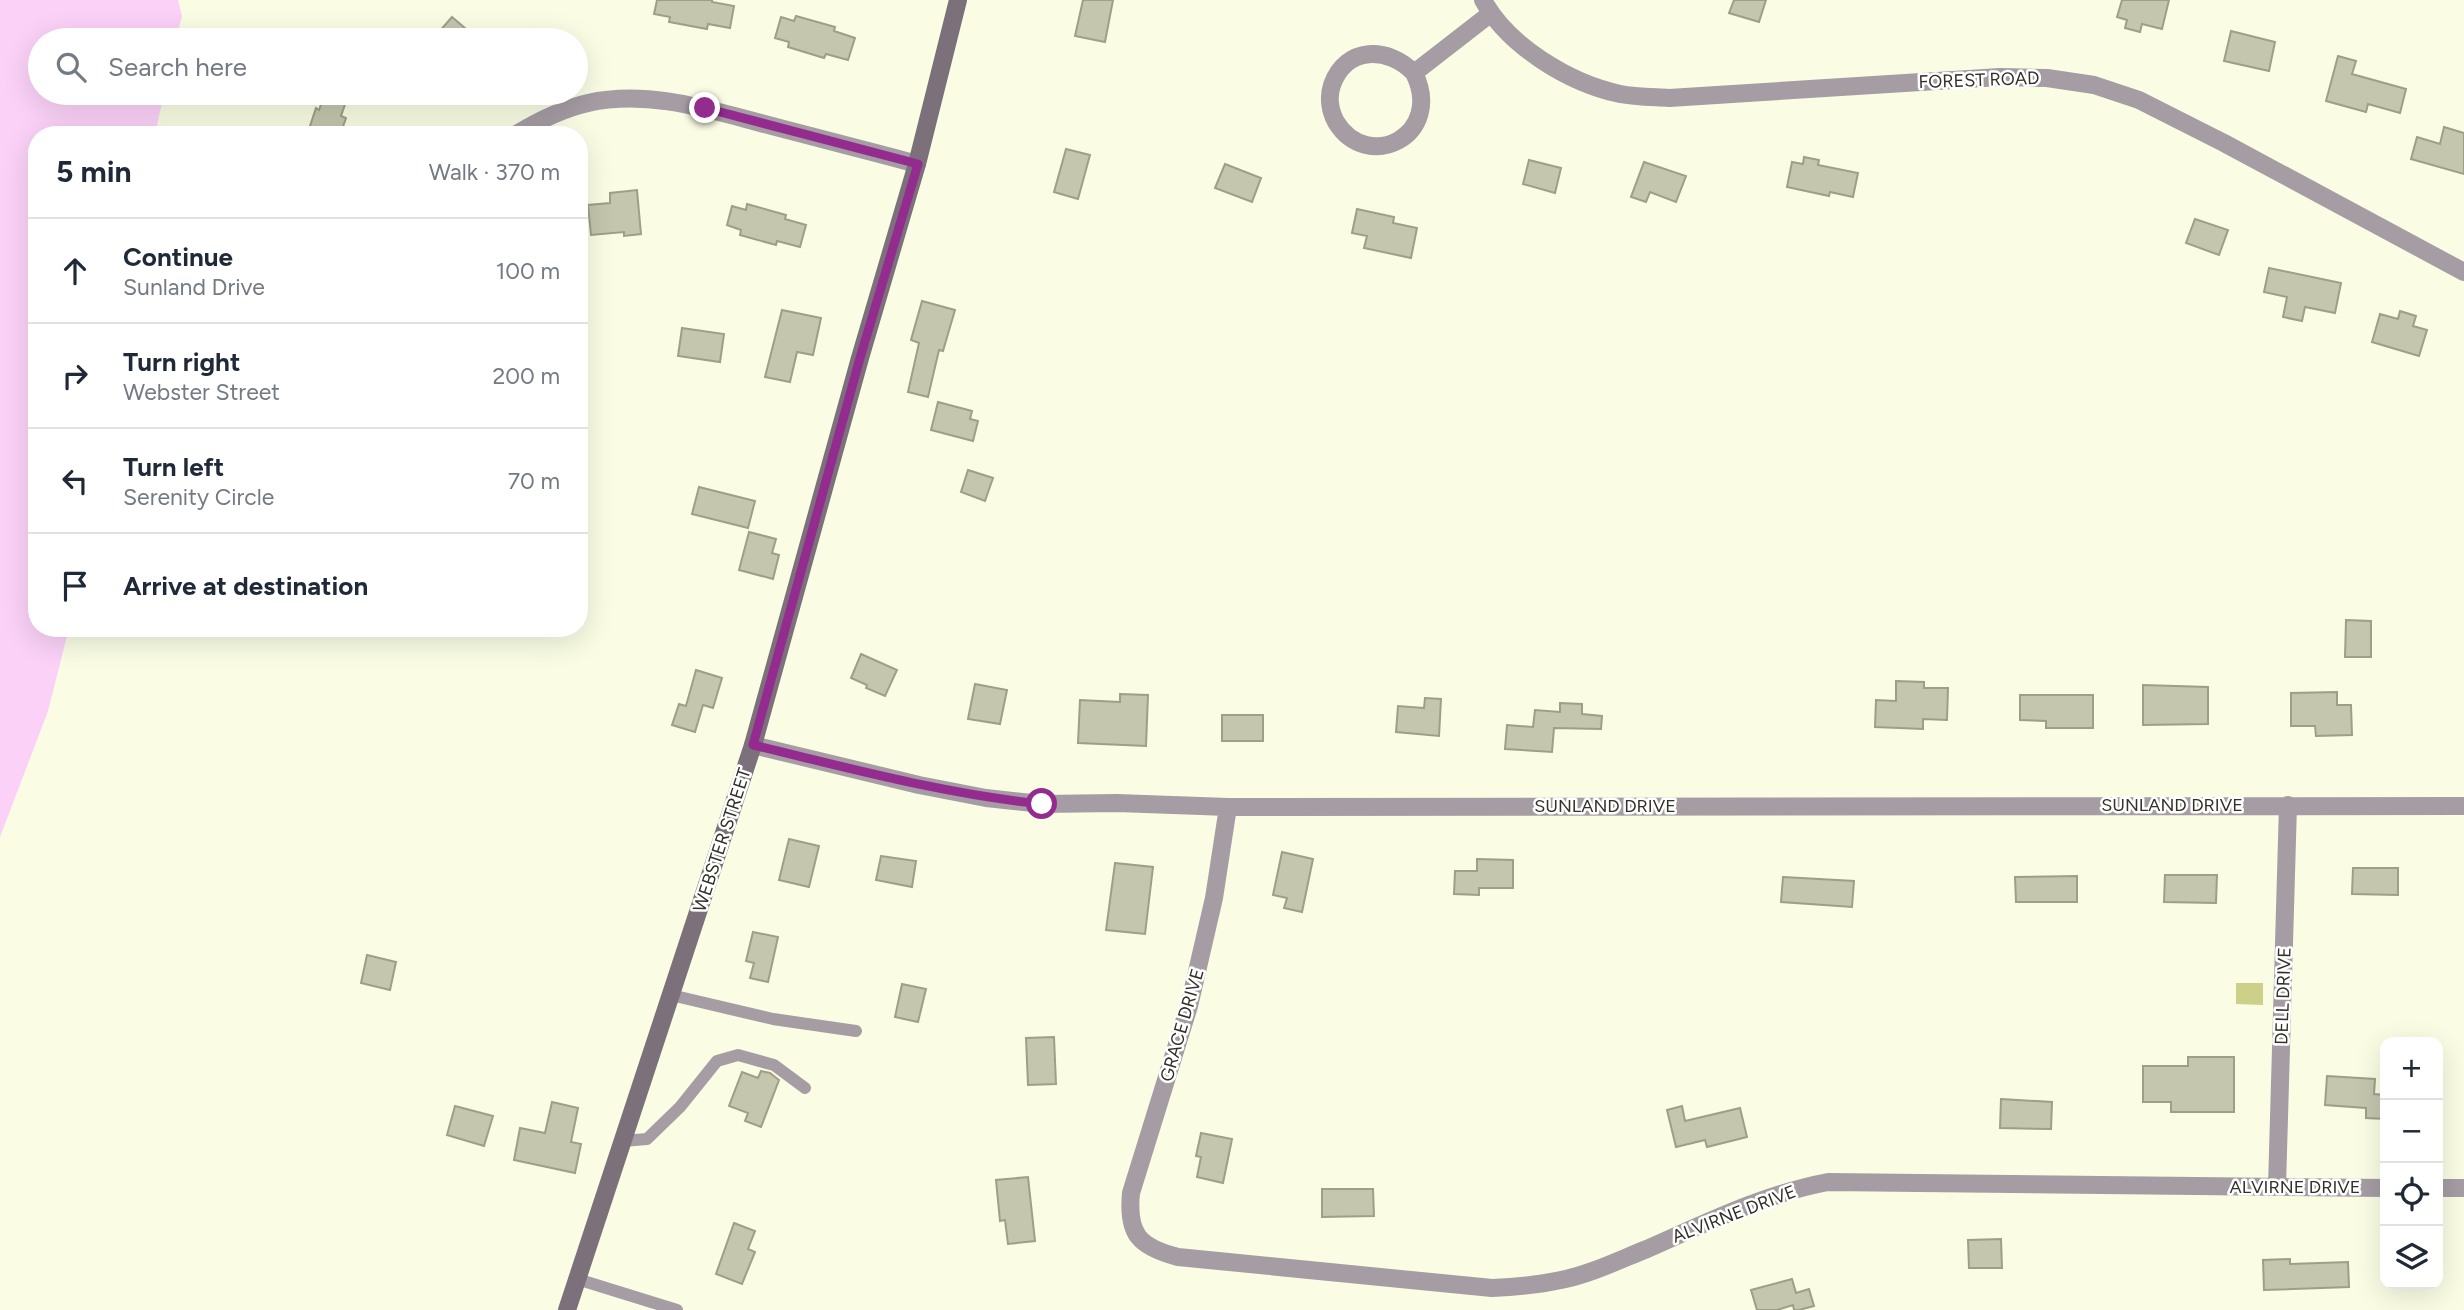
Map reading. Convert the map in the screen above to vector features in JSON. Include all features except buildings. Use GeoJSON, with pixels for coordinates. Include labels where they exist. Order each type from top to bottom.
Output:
{"type":"FeatureCollection","features":[{"type":"Feature","properties":{"kind":"main road","name":"WEBSTER STREET"},"geometry":{"type":"LineString","coordinates":[[567,1310],[753,745],[860,358],[918,164],[958,0]]}},
{"type":"Feature","properties":{"kind":"street"},"geometry":{"type":"LineString","coordinates":[[1414,73],[1486,7]]}},
{"type":"Feature","properties":{"kind":"street","name":"FOREST ROAD"},"geometry":{"type":"LineString","coordinates":[[1486,7],[1532,54],[1573,79],[1620,94],[1669,98],[2000,77],[2047,78],[2094,85],[2139,100],[2211,136],[2464,272]]}},
{"type":"Feature","properties":{"kind":"street"},"geometry":{"type":"LineString","coordinates":[[1375,53],[1390,55],[1404,62],[1414,73],[1421,86],[1423,102],[1420,117],[1411,131],[1385,146],[1361,143],[1342,131],[1333,117],[1330,103],[1334,81],[1347,63],[1360,56],[1375,53]]}},
{"type":"Feature","properties":{"kind":"street"},"geometry":{"type":"LineString","coordinates":[[588,103],[613,99],[659,100],[705,108],[918,164]]}},
{"type":"Feature","properties":{"kind":"street"},"geometry":{"type":"LineString","coordinates":[[530,126],[579,105]]}},
{"type":"Feature","properties":{"kind":"street","name":"SUNLAND DRIVE"},"geometry":{"type":"LineString","coordinates":[[753,745],[919,785],[986,798],[1042,804],[1228,807],[2464,806]]}},
{"type":"Feature","properties":{"kind":"street","name":"DELL DRIVE"},"geometry":{"type":"LineString","coordinates":[[2277,1187],[2288,805]]}},
{"type":"Feature","properties":{"kind":"street","name":"GRACE DRIVE"},"geometry":{"type":"LineString","coordinates":[[1138,1239],[1130,1220],[1131,1193],[1189,1006],[1214,898],[1228,807]]}},
{"type":"Feature","properties":{"kind":"street","name":"ALVIRNE DRIVE"},"geometry":{"type":"LineString","coordinates":[[1138,1239],[1149,1248],[1178,1257],[1492,1288],[1563,1280],[1597,1269],[1782,1193],[1828,1182],[2380,1188]]}},
{"type":"Feature","properties":{"kind":"street"},"geometry":{"type":"LineString","coordinates":[[2443,1188],[2464,1188]]}},
{"type":"Feature","properties":{"kind":"lane"},"geometry":{"type":"LineString","coordinates":[[671,995],[773,1019],[856,1031]]}},
{"type":"Feature","properties":{"kind":"lane"},"geometry":{"type":"LineString","coordinates":[[623,1141],[647,1139],[680,1107],[717,1061],[738,1055],[774,1065],[805,1088]]}},
{"type":"Feature","properties":{"kind":"lane"},"geometry":{"type":"LineString","coordinates":[[577,1279],[677,1310]]}},
{"type":"Feature","properties":{"kind":"green space"},"geometry":{"type":"Polygon","coordinates":[[[2236,983],[2263,983],[2263,1005],[2236,1004],[2236,983]]]}},
{"type":"Feature","properties":{"kind":"shaded area"},"geometry":{"type":"Polygon","coordinates":[[[0,0],[178,0],[182,16],[179,28],[28,28],[28,105],[161,105],[157,126],[28,126],[28,637],[67,637],[48,711],[0,837],[0,0]]]}},
{"type":"Feature","properties":{"kind":"route"},"geometry":{"type":"LineString","coordinates":[[705,108],[918,164],[860,358],[753,745],[919,785],[986,798],[1042,804]]}}]}
